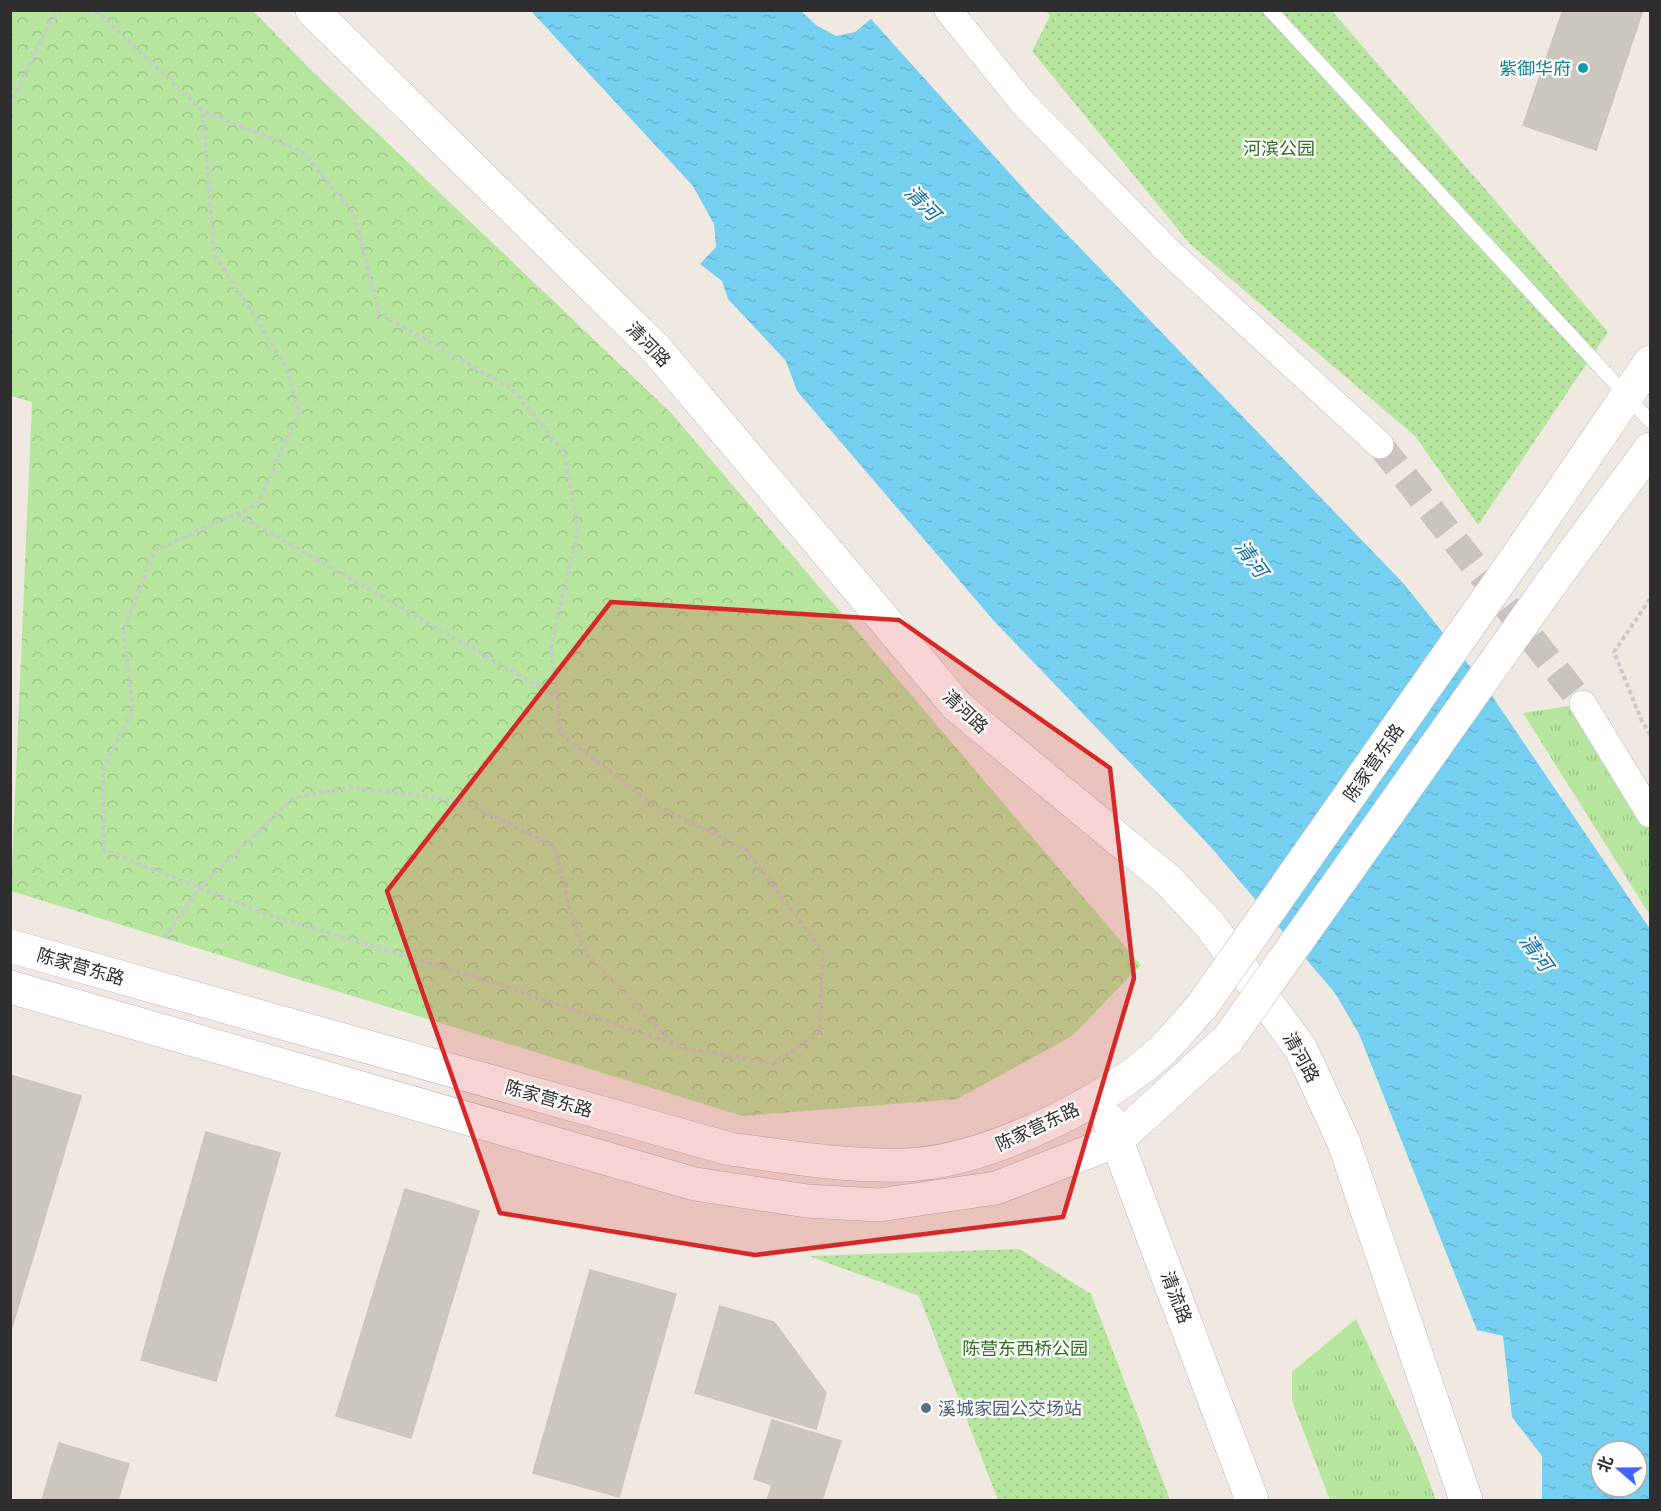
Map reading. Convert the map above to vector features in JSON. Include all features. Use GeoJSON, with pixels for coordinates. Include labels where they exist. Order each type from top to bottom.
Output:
{"type":"FeatureCollection","features":[{"type":"Feature","properties":{"kind":"street","name":"清河路"},"geometry":{"type":"LineString","coordinates":[[312,10],[657,350],[957,706],[1168,880],[1210,925],[1301,1049],[1344,1143],[1466,1500]]}},
{"type":"Feature","properties":{"kind":"street"},"geometry":{"type":"LineString","coordinates":[[948,10],[1023,104],[1157,239],[1380,445]]}},
{"type":"Feature","properties":{"kind":"street","name":"陈家营东路"},"geometry":{"type":"LineString","coordinates":[[10,946],[729,1149],[818,1161],[906,1165],[959,1159],[1009,1142],[1099,1096],[1156,1056],[1202,1006],[1519,554],[1650,362]]}},
{"type":"Feature","properties":{"kind":"street"},"geometry":{"type":"LineString","coordinates":[[10,987],[696,1184],[807,1201],[879,1205],[996,1188],[1116,1141],[1228,1039],[1549,586],[1650,448]]}},
{"type":"Feature","properties":{"kind":"street"},"geometry":{"type":"LineString","coordinates":[[1583,704],[1650,814]]}},
{"type":"Feature","properties":{"kind":"street","name":"清流路"},"geometry":{"type":"LineString","coordinates":[[1099,1096],[1252,1500]]}},
{"type":"Feature","properties":{"kind":"lane"},"geometry":{"type":"LineString","coordinates":[[1270,10],[1650,421]]}},
{"type":"Feature","properties":{"kind":"path"},"geometry":{"type":"LineString","coordinates":[[10,106],[50,22],[61,10]]}},
{"type":"Feature","properties":{"kind":"path"},"geometry":{"type":"LineString","coordinates":[[87,10],[99,13],[203,111],[302,151],[354,214],[379,313],[512,389],[564,452],[578,531],[551,646],[561,734],[650,802],[746,850],[823,951],[819,1032],[773,1064],[675,1045],[496,983],[275,917],[104,850],[103,768],[133,709],[123,630],[155,550],[258,504],[299,411],[286,368],[214,253],[203,111]]}},
{"type":"Feature","properties":{"kind":"path"},"geometry":{"type":"LineString","coordinates":[[236,513],[557,697]]}},
{"type":"Feature","properties":{"kind":"path"},"geometry":{"type":"LineString","coordinates":[[1650,599],[1614,652],[1641,719],[1650,735]]}},
{"type":"Feature","properties":{"kind":"path"},"geometry":{"type":"LineString","coordinates":[[164,939],[200,887],[294,798],[351,787],[462,801],[554,846],[568,903],[584,951],[675,1045]]}},
{"type":"Feature","properties":{"kind":"highlighted area"},"geometry":{"type":"Polygon","coordinates":[[[611,602],[899,620],[1110,768],[1134,978],[1063,1217],[755,1255],[500,1213],[387,891],[611,602]]]}},
{"type":"Feature","properties":{"kind":"green space"},"geometry":{"type":"Polygon","coordinates":[[[10,11],[253,11],[310,69],[672,414],[1141,965],[1072,1036],[957,1099],[743,1116],[11,891],[32,402],[11,396],[10,11]]]}},
{"type":"Feature","properties":{"kind":"green space","name":"河滨公园"},"geometry":{"type":"Polygon","coordinates":[[[1046,11],[1332,11],[1608,332],[1478,525],[1415,436],[1190,244],[1032,51],[1050,16],[1046,11]]]}},
{"type":"Feature","properties":{"kind":"green space"},"geometry":{"type":"Polygon","coordinates":[[[1583,704],[1650,814],[1650,915],[1523,713],[1583,704]]]}},
{"type":"Feature","properties":{"kind":"green space","name":"陈营东西桥公园"},"geometry":{"type":"Polygon","coordinates":[[[1019,1249],[1091,1294],[1170,1500],[998,1500],[919,1296],[809,1256],[1019,1249]]]}},
{"type":"Feature","properties":{"kind":"green space"},"geometry":{"type":"Polygon","coordinates":[[[1356,1319],[1419,1454],[1436,1500],[1330,1500],[1292,1401],[1292,1372],[1356,1319]]]}},
{"type":"Feature","properties":{"kind":"water","name":"清河"},"geometry":{"type":"Polygon","coordinates":[[[531,11],[801,11],[816,25],[836,36],[855,32],[871,19],[1032,198],[1404,584],[1484,684],[1650,929],[1650,1500],[1542,1500],[1542,1456],[1512,1417],[1503,1336],[1477,1330],[1359,1034],[1335,993],[1209,845],[994,621],[797,391],[786,361],[728,299],[722,281],[700,264],[716,247],[714,224],[693,186],[531,11]]]}},
{"type":"Feature","properties":{"kind":"building","name":"紫御华府"},"geometry":{"type":"Polygon","coordinates":[[[1563,10],[1643,10],[1596,150],[1523,125],[1563,10]]]}},
{"type":"Feature","properties":{"kind":"building"},"geometry":{"type":"Polygon","coordinates":[[[10,1075],[81,1096],[10,1334],[10,1075]]]}},
{"type":"Feature","properties":{"kind":"building"},"geometry":{"type":"Polygon","coordinates":[[[206,1132],[280,1153],[216,1381],[141,1360],[206,1132]]]}},
{"type":"Feature","properties":{"kind":"building"},"geometry":{"type":"Polygon","coordinates":[[[405,1189],[479,1211],[411,1438],[336,1416],[405,1189]]]}},
{"type":"Feature","properties":{"kind":"building"},"geometry":{"type":"Polygon","coordinates":[[[590,1270],[676,1294],[619,1497],[533,1473],[590,1270]]]}},
{"type":"Feature","properties":{"kind":"building"},"geometry":{"type":"Polygon","coordinates":[[[720,1306],[774,1322],[826,1393],[816,1429],[695,1393],[720,1306]]]}},
{"type":"Feature","properties":{"kind":"building"},"geometry":{"type":"Polygon","coordinates":[[[772,1420],[841,1441],[822,1500],[767,1500],[772,1485],[754,1479],[772,1420]]]}},
{"type":"Feature","properties":{"kind":"building"},"geometry":{"type":"Polygon","coordinates":[[[59,1443],[129,1464],[118,1500],[42,1500],[59,1443]]]}},
{"type":"Feature","properties":{"kind":"tunnel"},"geometry":{"type":"LineString","coordinates":[[1380,445],[1583,704]]}},
{"type":"Feature","properties":{"kind":"place","name":"紫御华府"},"geometry":{"type":"Point","coordinates":[1583,68]}},
{"type":"Feature","properties":{"kind":"place","name":"溪城家园公交场站"},"geometry":{"type":"Point","coordinates":[926,1408]}}]}
